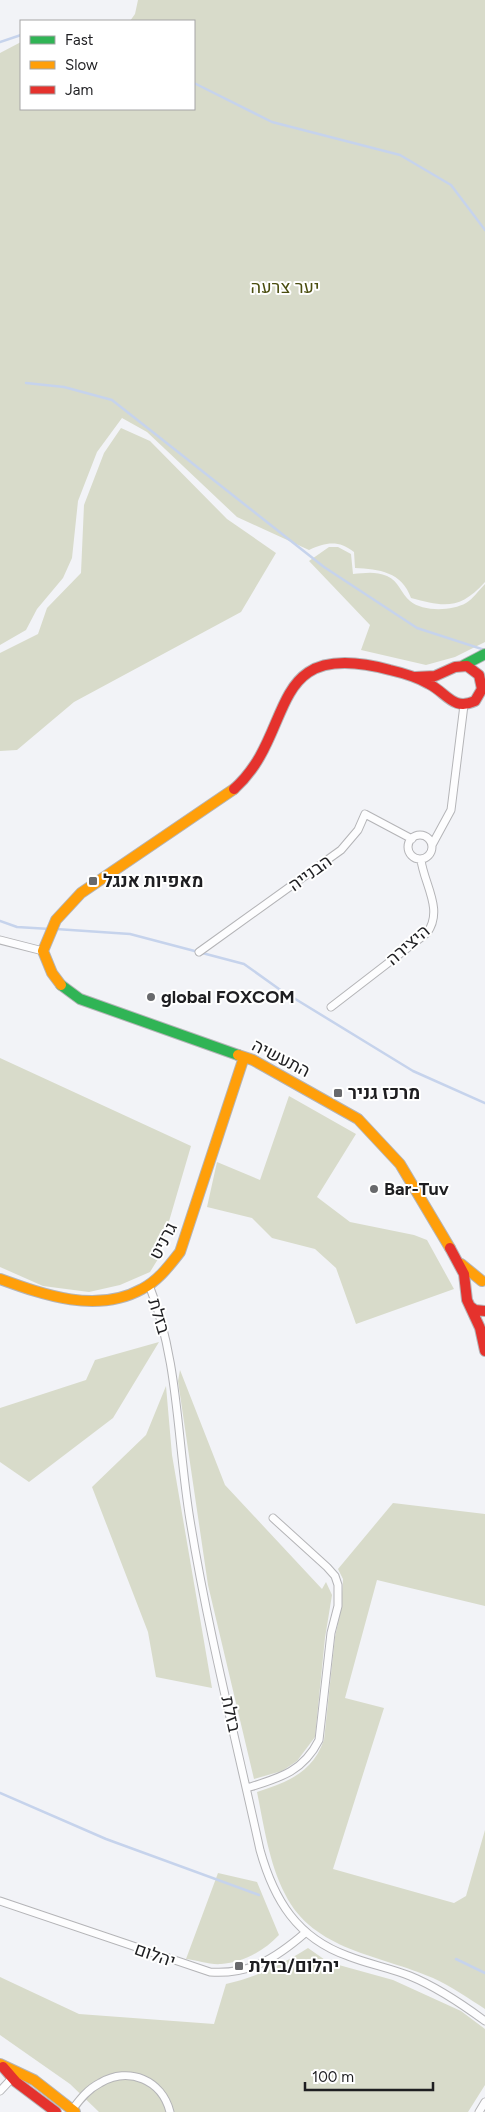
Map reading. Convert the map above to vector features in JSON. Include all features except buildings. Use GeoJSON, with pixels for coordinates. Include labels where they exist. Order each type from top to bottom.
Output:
{"type":"FeatureCollection","features":[{"type":"Feature","properties":{"kind":"street"},"geometry":{"type":"LineString","coordinates":[[415,677],[435,676],[464,665],[485,654]]}},
{"type":"Feature","properties":{"kind":"street"},"geometry":{"type":"LineString","coordinates":[[0,940],[43,950],[56,920],[81,893],[231,792],[244,781],[260,756],[290,691],[312,669],[328,663],[349,662],[415,677],[431,684],[452,702],[464,705],[480,699],[485,662]]}},
{"type":"Feature","properties":{"kind":"street"},"geometry":{"type":"LineString","coordinates":[[464,665],[473,668],[482,679]]}},
{"type":"Feature","properties":{"kind":"street"},"geometry":{"type":"LineString","coordinates":[[446,696],[443,684],[450,670]]}},
{"type":"Feature","properties":{"kind":"street"},"geometry":{"type":"LineString","coordinates":[[432,845],[424,836],[417,836],[409,844],[410,854],[421,860],[430,854],[432,845],[451,810],[464,705]]}},
{"type":"Feature","properties":{"kind":"street","name":"הבנייה"},"geometry":{"type":"LineString","coordinates":[[199,952],[341,850],[358,830],[365,814],[412,839]]}},
{"type":"Feature","properties":{"kind":"street","name":"היצירה"},"geometry":{"type":"LineString","coordinates":[[331,1007],[427,933],[431,927],[434,921],[434,906],[421,860]]}},
{"type":"Feature","properties":{"kind":"street","name":"התעשיה"},"geometry":{"type":"LineString","coordinates":[[43,950],[52,976],[59,985],[80,999],[244,1057],[358,1118],[400,1164],[458,1261],[467,1292],[467,1300],[471,1307]]}},
{"type":"Feature","properties":{"kind":"street","name":"גרניט"},"geometry":{"type":"LineString","coordinates":[[0,1279],[48,1296],[87,1302],[124,1297],[149,1285],[169,1268],[180,1252],[244,1057]]}},
{"type":"Feature","properties":{"kind":"street","name":"התעשיה"},"geometry":{"type":"LineString","coordinates":[[458,1261],[483,1282]]}},
{"type":"Feature","properties":{"kind":"street"},"geometry":{"type":"LineString","coordinates":[[467,1292],[472,1284],[483,1282]]}},
{"type":"Feature","properties":{"kind":"street","name":"בזלת"},"geometry":{"type":"LineString","coordinates":[[149,1285],[159,1310],[168,1344],[182,1464],[193,1536],[260,1850],[273,1888],[286,1912],[305,1933],[332,1950],[427,1984],[485,2021]]}},
{"type":"Feature","properties":{"kind":"street"},"geometry":{"type":"LineString","coordinates":[[471,1307],[475,1310],[485,1311]]}},
{"type":"Feature","properties":{"kind":"street"},"geometry":{"type":"LineString","coordinates":[[471,1307],[480,1328],[485,1351]]}},
{"type":"Feature","properties":{"kind":"street"},"geometry":{"type":"LineString","coordinates":[[247,1788],[290,1772],[312,1753],[319,1740],[331,1633],[338,1606],[335,1576],[273,1518]]}},
{"type":"Feature","properties":{"kind":"street","name":"יהלום"},"geometry":{"type":"LineString","coordinates":[[0,1901],[210,1972],[226,1974],[273,1959],[305,1933]]}},
{"type":"Feature","properties":{"kind":"street"},"geometry":{"type":"LineString","coordinates":[[1,2065],[56,2112]]}},
{"type":"Feature","properties":{"kind":"street"},"geometry":{"type":"LineString","coordinates":[[0,2091],[15,2075]]}},
{"type":"Feature","properties":{"kind":"street"},"geometry":{"type":"LineString","coordinates":[[15,2075],[34,2080],[73,2111],[89,2090],[98,2083],[114,2077],[129,2075],[148,2081],[157,2088],[164,2097],[170,2112]]}},
{"type":"Feature","properties":{"kind":"street"},"geometry":{"type":"LineString","coordinates":[[478,2112],[485,2102]]}},
{"type":"Feature","properties":{"kind":"green space","name":"יער צרעה"},"geometry":{"type":"Polygon","coordinates":[[[138,0],[485,0],[485,582],[468,598],[451,604],[442,604],[411,598],[402,582],[396,577],[373,569],[355,568],[354,552],[348,548],[338,544],[327,544],[309,550],[237,517],[147,432],[122,418],[97,452],[78,501],[72,558],[63,578],[37,609],[26,630],[0,645],[0,53],[20,43],[20,110],[195,110],[195,20],[131,20],[135,14],[138,0]]]}},
{"type":"Feature","properties":{"kind":"green space"},"geometry":{"type":"Polygon","coordinates":[[[121,428],[150,441],[227,519],[276,553],[241,612],[74,702],[17,750],[0,751],[0,653],[38,634],[47,608],[81,573],[84,505],[104,453],[121,428]]]}},
{"type":"Feature","properties":{"kind":"green space"},"geometry":{"type":"Polygon","coordinates":[[[329,547],[338,547],[351,554],[353,574],[383,574],[397,584],[410,601],[430,609],[446,609],[460,606],[471,599],[485,584],[485,642],[455,657],[426,665],[361,650],[370,625],[309,561],[329,547]]]}},
{"type":"Feature","properties":{"kind":"green space"},"geometry":{"type":"Polygon","coordinates":[[[0,1058],[191,1146],[158,1259],[150,1272],[120,1285],[89,1292],[43,1286],[0,1267],[0,1058]]]}},
{"type":"Feature","properties":{"kind":"green space"},"geometry":{"type":"Polygon","coordinates":[[[289,1096],[356,1134],[317,1197],[350,1222],[414,1235],[427,1240],[454,1289],[356,1324],[336,1268],[315,1249],[272,1238],[252,1218],[207,1207],[217,1162],[260,1180],[289,1096]]]}},
{"type":"Feature","properties":{"kind":"green space"},"geometry":{"type":"Polygon","coordinates":[[[159,1342],[113,1418],[29,1482],[0,1462],[0,1408],[86,1380],[95,1360],[159,1342]]]}},
{"type":"Feature","properties":{"kind":"green space"},"geometry":{"type":"Polygon","coordinates":[[[180,1370],[225,1485],[322,1589],[326,1582],[332,1595],[325,1638],[315,1737],[297,1761],[282,1771],[254,1779],[208,1585],[178,1381],[180,1370]]]}},
{"type":"Feature","properties":{"kind":"green space"},"geometry":{"type":"Polygon","coordinates":[[[166,1386],[172,1455],[212,1688],[156,1677],[148,1632],[92,1487],[146,1435],[166,1386]]]}},
{"type":"Feature","properties":{"kind":"green space"},"geometry":{"type":"Polygon","coordinates":[[[393,1503],[485,1514],[485,1606],[377,1580],[345,1698],[384,1708],[333,1869],[454,1903],[466,1896],[485,1830],[485,2009],[453,1988],[433,1978],[350,1949],[330,1940],[297,1913],[285,1894],[275,1870],[257,1792],[298,1775],[313,1761],[319,1751],[324,1740],[335,1637],[341,1609],[343,1579],[338,1569],[393,1503]]]}},
{"type":"Feature","properties":{"kind":"green space"},"geometry":{"type":"Polygon","coordinates":[[[218,1873],[257,1882],[279,1935],[260,1951],[237,1961],[217,1964],[186,1959],[218,1873]]]}},
{"type":"Feature","properties":{"kind":"green space"},"geometry":{"type":"Polygon","coordinates":[[[308,1948],[328,1962],[393,1980],[461,2011],[485,2029],[485,2085],[468,2112],[99,2112],[70,2084],[0,2035],[0,1977],[79,2014],[214,2024],[226,1984],[268,1970],[308,1948]]]}},
{"type":"Feature","properties":{"kind":"waterway"},"geometry":{"type":"LineString","coordinates":[[0,42],[20,35]]}},
{"type":"Feature","properties":{"kind":"waterway"},"geometry":{"type":"LineString","coordinates":[[195,84],[272,122],[400,155],[451,185],[485,230]]}},
{"type":"Feature","properties":{"kind":"waterway"},"geometry":{"type":"LineString","coordinates":[[26,383],[64,387],[112,400],[324,567],[417,628],[485,650]]}},
{"type":"Feature","properties":{"kind":"waterway"},"geometry":{"type":"LineString","coordinates":[[0,921],[17,927],[50,929]]}},
{"type":"Feature","properties":{"kind":"waterway"},"geometry":{"type":"LineString","coordinates":[[56,929],[130,934],[244,964],[279,989],[413,1071],[485,1103]]}},
{"type":"Feature","properties":{"kind":"waterway"},"geometry":{"type":"LineString","coordinates":[[0,1793],[106,1839],[259,1895]]}},
{"type":"Feature","properties":{"kind":"waterway"},"geometry":{"type":"LineString","coordinates":[[456,1959],[485,1973]]}},
{"type":"Feature","properties":{"kind":"traffic: fast"},"geometry":{"type":"LineString","coordinates":[[464,665],[485,654]]}},
{"type":"Feature","properties":{"kind":"traffic: fast"},"geometry":{"type":"LineString","coordinates":[[61,985],[80,999],[238,1055]]}},
{"type":"Feature","properties":{"kind":"traffic: slow"},"geometry":{"type":"LineString","coordinates":[[61,985],[52,973],[43,951],[56,920],[81,893],[234,789]]}},
{"type":"Feature","properties":{"kind":"traffic: slow"},"geometry":{"type":"LineString","coordinates":[[238,1055],[253,1060],[358,1119],[400,1164],[450,1248]]}},
{"type":"Feature","properties":{"kind":"traffic: slow"},"geometry":{"type":"LineString","coordinates":[[0,1279],[52,1296],[89,1301],[125,1296],[148,1286],[158,1277],[180,1252],[244,1057]]}},
{"type":"Feature","properties":{"kind":"traffic: slow"},"geometry":{"type":"LineString","coordinates":[[461,1264],[482,1281]]}},
{"type":"Feature","properties":{"kind":"traffic: slow"},"geometry":{"type":"LineString","coordinates":[[0,2064],[34,2080],[75,2112]]}},
{"type":"Feature","properties":{"kind":"traffic: jam"},"geometry":{"type":"LineString","coordinates":[[234,789],[254,766],[268,742],[288,695],[302,678],[321,666],[349,663],[400,672],[415,677],[435,688],[450,700],[461,704],[475,701],[482,689],[479,675],[467,666],[455,667],[435,676],[415,677]]}},
{"type":"Feature","properties":{"kind":"traffic: jam"},"geometry":{"type":"LineString","coordinates":[[450,1248],[464,1274],[467,1300],[480,1328],[485,1351]]}},
{"type":"Feature","properties":{"kind":"traffic: jam"},"geometry":{"type":"LineString","coordinates":[[471,1307],[475,1310],[485,1311]]}},
{"type":"Feature","properties":{"kind":"traffic: jam"},"geometry":{"type":"LineString","coordinates":[[3,2067],[16,2082],[56,2112]]}},
{"type":"Feature","properties":{"kind":"place","name":"מאפיות אנגל"},"geometry":{"type":"Point","coordinates":[93,881]}},
{"type":"Feature","properties":{"kind":"place","name":"global FOXCOM"},"geometry":{"type":"Point","coordinates":[151,997]}},
{"type":"Feature","properties":{"kind":"place","name":"מרכז גניר"},"geometry":{"type":"Point","coordinates":[338,1093]}},
{"type":"Feature","properties":{"kind":"place","name":"Bar-Tuv"},"geometry":{"type":"Point","coordinates":[374,1189]}},
{"type":"Feature","properties":{"kind":"place","name":"יהלום/בזלת"},"geometry":{"type":"Point","coordinates":[239,1966]}}]}
